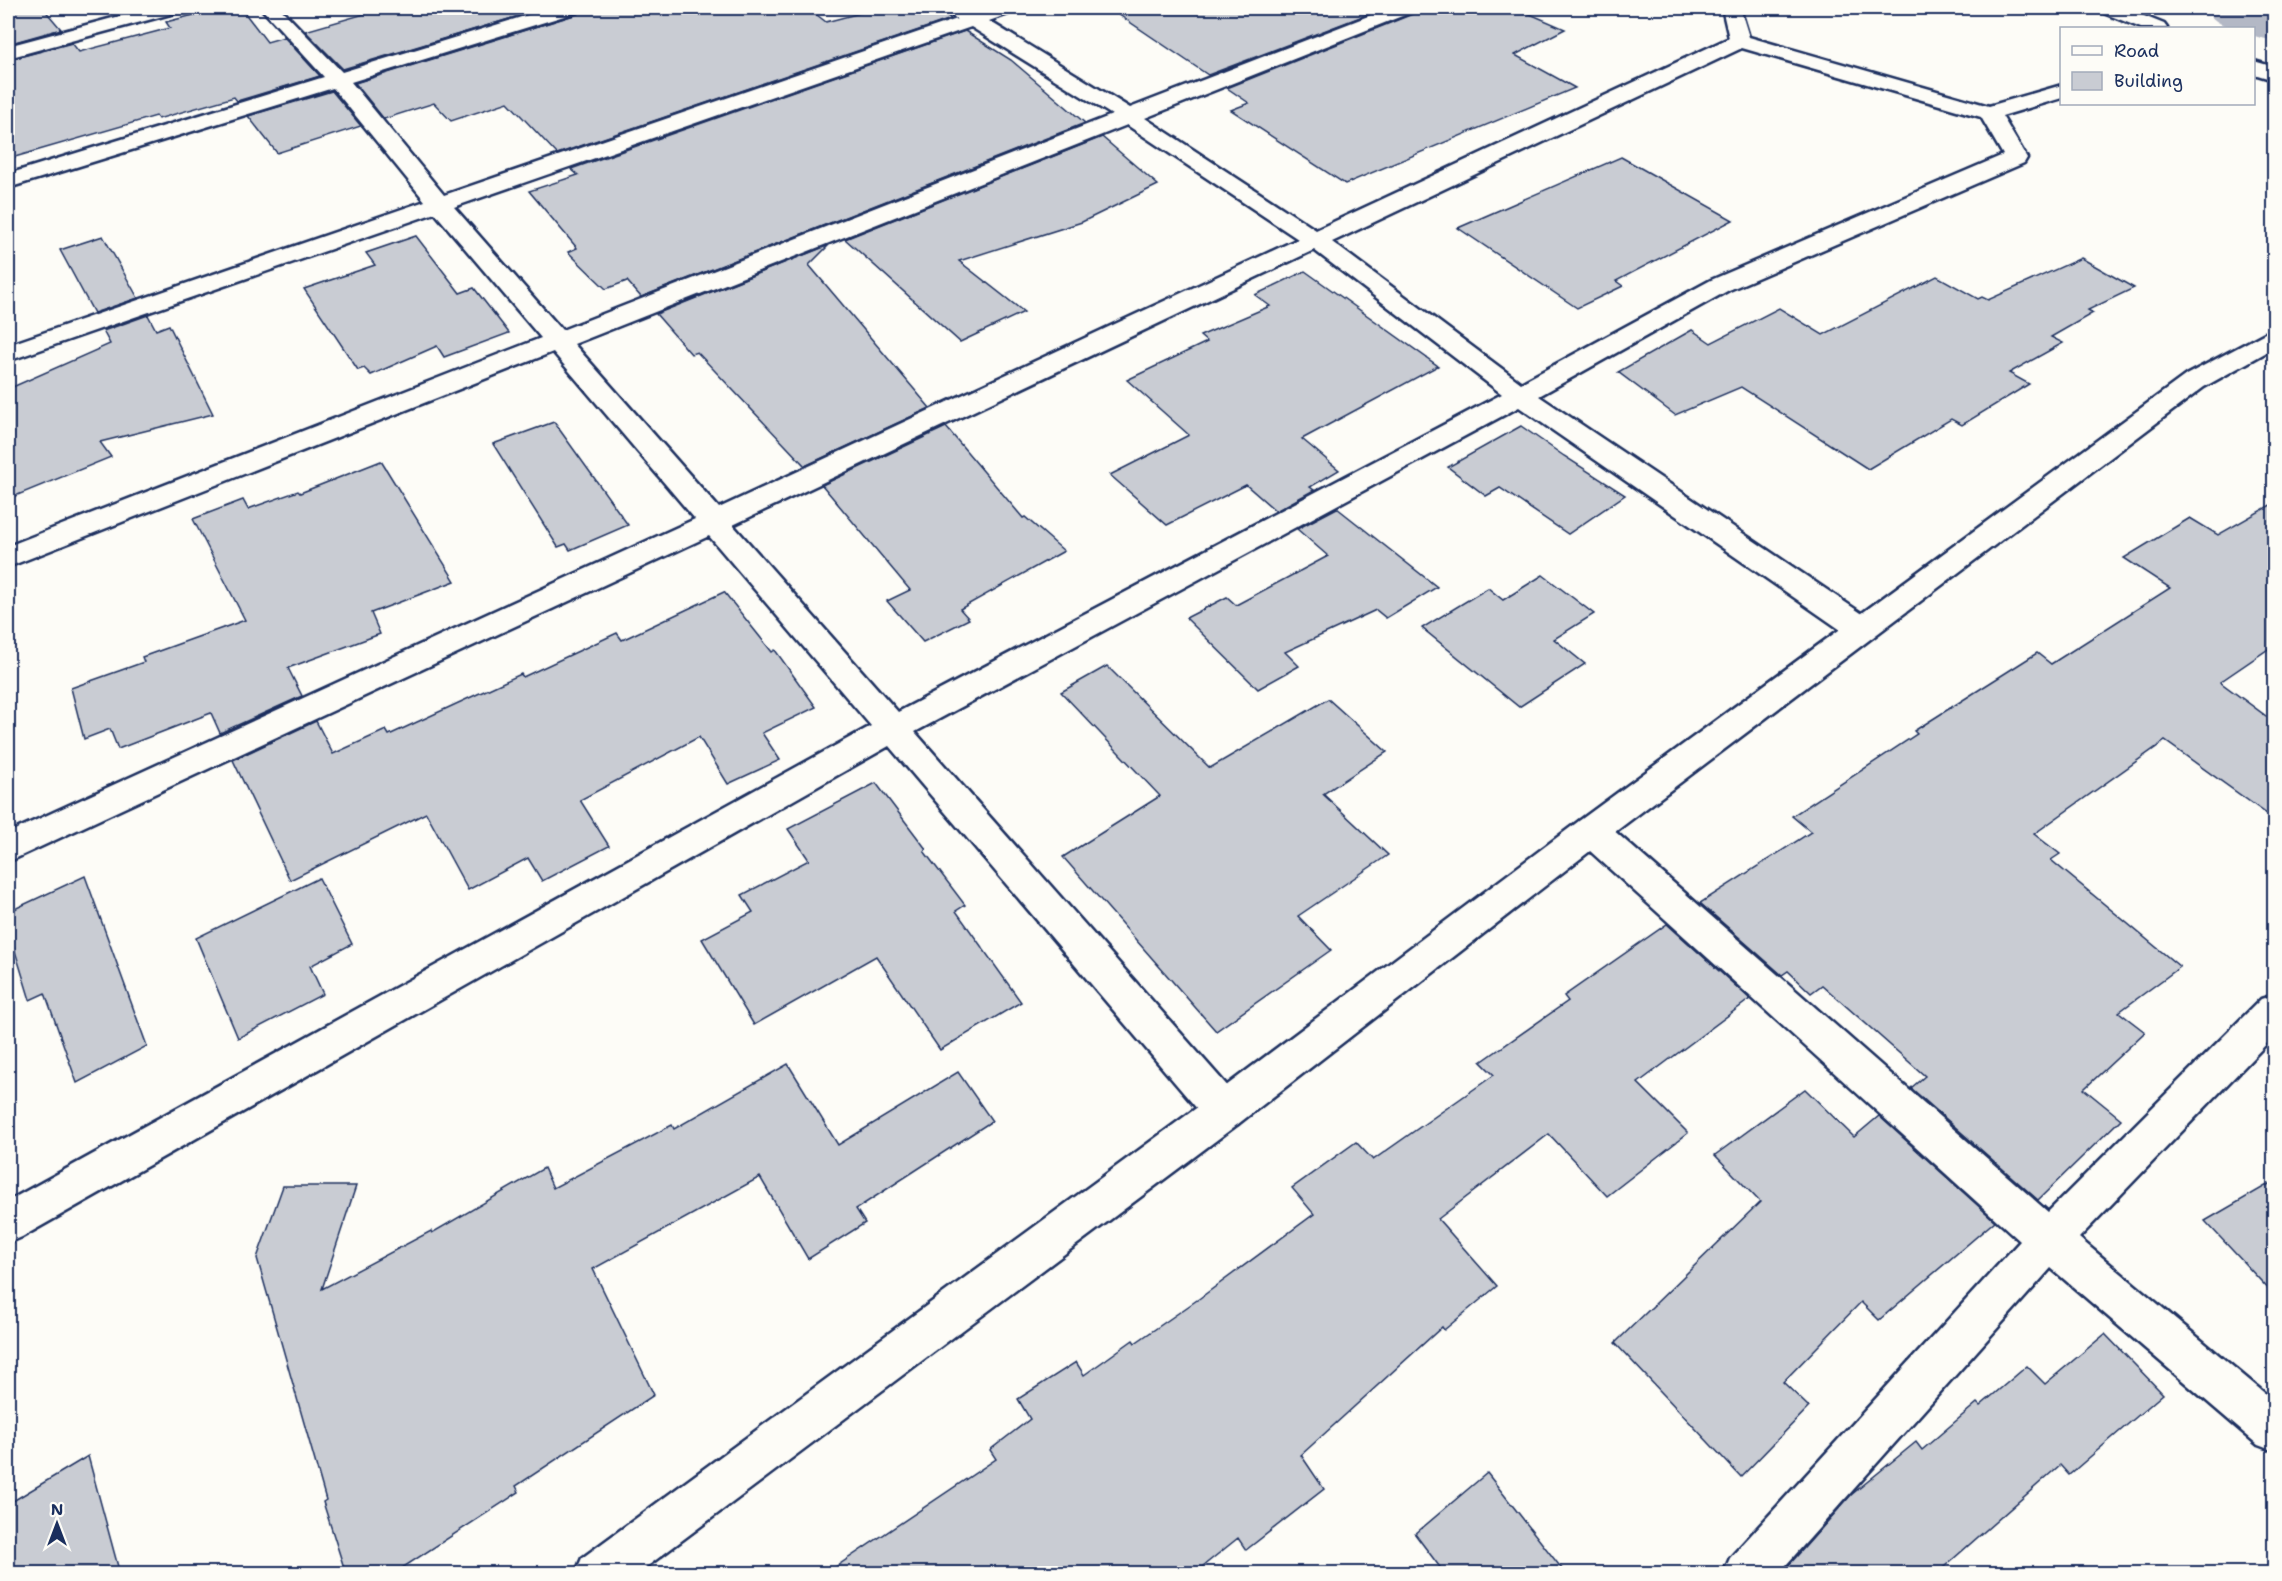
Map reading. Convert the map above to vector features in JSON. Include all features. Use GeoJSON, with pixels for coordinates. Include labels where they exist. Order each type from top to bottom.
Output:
{"type":"FeatureCollection","features":[{"type":"Feature","properties":{"kind":"street"},"geometry":{"type":"LineString","coordinates":[[8,52],[171,8]]}},
{"type":"Feature","properties":{"kind":"street"},"geometry":{"type":"LineString","coordinates":[[270,8],[336,78],[440,205],[1224,1111]]}},
{"type":"Feature","properties":{"kind":"street"},"geometry":{"type":"LineString","coordinates":[[8,181],[336,78],[570,8]]}},
{"type":"Feature","properties":{"kind":"street"},"geometry":{"type":"LineString","coordinates":[[8,353],[440,205],[962,14],[1006,8]]}},
{"type":"Feature","properties":{"kind":"street"},"geometry":{"type":"LineString","coordinates":[[8,557],[1405,8]]}},
{"type":"Feature","properties":{"kind":"street"},"geometry":{"type":"LineString","coordinates":[[1731,8],[1740,41]]}},
{"type":"Feature","properties":{"kind":"street"},"geometry":{"type":"LineString","coordinates":[[2108,8],[2155,27]]}},
{"type":"Feature","properties":{"kind":"street"},"geometry":{"type":"LineString","coordinates":[[962,14],[1129,117],[1315,240],[1520,395],[1862,629]]}},
{"type":"Feature","properties":{"kind":"street"},"geometry":{"type":"LineString","coordinates":[[8,848],[714,522],[1740,41],[1989,113],[2060,91]]}},
{"type":"Feature","properties":{"kind":"street"},"geometry":{"type":"LineString","coordinates":[[2255,68],[2274,74]]}},
{"type":"Feature","properties":{"kind":"street"},"geometry":{"type":"LineString","coordinates":[[8,1223],[893,729],[1520,395],[1720,285],[2016,158],[1989,113]]}},
{"type":"Feature","properties":{"kind":"street"},"geometry":{"type":"LineString","coordinates":[[598,1574],[1224,1111],[1591,831],[2195,381],[2274,338]]}},
{"type":"Feature","properties":{"kind":"street"},"geometry":{"type":"LineString","coordinates":[[1591,831],[2049,1240],[2274,1429]]}},
{"type":"Feature","properties":{"kind":"street"},"geometry":{"type":"LineString","coordinates":[[1746,1574],[2049,1240],[2274,1011]]}},
{"type":"Feature","properties":{"kind":"building"},"geometry":{"type":"Polygon","coordinates":[[[8,8],[43,8],[61,29],[8,44],[8,8]]]}},
{"type":"Feature","properties":{"kind":"building"},"geometry":{"type":"Polygon","coordinates":[[[221,8],[241,8],[267,42],[284,37],[320,76],[237,101],[234,97],[158,119],[156,116],[8,159],[8,60],[72,43],[79,52],[170,28],[166,22],[221,8]]]}},
{"type":"Feature","properties":{"kind":"building"},"geometry":{"type":"Polygon","coordinates":[[[385,8],[545,8],[343,69],[305,31],[385,8]]]}},
{"type":"Feature","properties":{"kind":"building"},"geometry":{"type":"Polygon","coordinates":[[[581,8],[769,8],[777,14],[808,8],[826,22],[879,8],[937,8],[951,19],[557,154],[508,102],[451,121],[434,103],[384,119],[355,83],[578,14],[581,8]]]}},
{"type":"Feature","properties":{"kind":"building"},"geometry":{"type":"Polygon","coordinates":[[[1109,8],[1384,8],[1208,75],[1109,8]]]}},
{"type":"Feature","properties":{"kind":"building"},"geometry":{"type":"Polygon","coordinates":[[[1416,8],[1516,8],[1565,29],[1515,55],[1575,88],[1345,184],[1231,110],[1249,103],[1227,88],[1413,14],[1416,8]]]}},
{"type":"Feature","properties":{"kind":"building"},"geometry":{"type":"Polygon","coordinates":[[[965,31],[1011,60],[1085,123],[641,297],[627,281],[606,289],[568,252],[577,248],[529,191],[578,175],[571,169],[965,31]]]}},
{"type":"Feature","properties":{"kind":"building"},"geometry":{"type":"Polygon","coordinates":[[[332,91],[361,126],[277,153],[248,116],[332,91]]]}},
{"type":"Feature","properties":{"kind":"building"},"geometry":{"type":"Polygon","coordinates":[[[1102,137],[1158,185],[1082,222],[959,261],[1024,312],[960,342],[845,239],[1102,137]]]}},
{"type":"Feature","properties":{"kind":"building"},"geometry":{"type":"Polygon","coordinates":[[[1621,157],[1733,220],[1616,281],[1623,286],[1577,308],[1458,228],[1621,157]]]}},
{"type":"Feature","properties":{"kind":"building"},"geometry":{"type":"Polygon","coordinates":[[[103,236],[138,298],[94,313],[60,250],[103,236]]]}},
{"type":"Feature","properties":{"kind":"building"},"geometry":{"type":"Polygon","coordinates":[[[416,236],[460,293],[474,288],[509,333],[444,357],[437,346],[371,375],[364,368],[358,370],[304,289],[375,265],[366,253],[416,236]]]}},
{"type":"Feature","properties":{"kind":"building"},"geometry":{"type":"Polygon","coordinates":[[[829,245],[809,265],[930,408],[805,466],[697,352],[691,354],[656,314],[829,245]]]}},
{"type":"Feature","properties":{"kind":"building"},"geometry":{"type":"Polygon","coordinates":[[[2081,258],[2134,288],[2088,310],[2093,313],[2051,337],[2063,343],[2009,373],[2029,384],[1962,425],[1951,419],[1868,469],[1741,387],[1675,415],[1618,372],[1692,330],[1711,343],[1779,308],[1823,335],[1937,276],[1978,299],[1982,297],[1988,300],[2081,258]]]}},
{"type":"Feature","properties":{"kind":"building"},"geometry":{"type":"Polygon","coordinates":[[[1305,271],[1438,366],[1302,439],[1339,470],[1310,487],[1314,490],[1276,511],[1246,485],[1167,525],[1110,475],[1189,435],[1127,380],[1207,342],[1200,336],[1270,306],[1255,295],[1305,271]]]}},
{"type":"Feature","properties":{"kind":"building"},"geometry":{"type":"Polygon","coordinates":[[[148,315],[156,330],[169,325],[213,414],[100,442],[111,457],[8,499],[8,389],[110,344],[103,331],[148,315]]]}},
{"type":"Feature","properties":{"kind":"building"},"geometry":{"type":"Polygon","coordinates":[[[554,422],[628,525],[570,550],[566,544],[558,547],[493,444],[554,422]]]}},
{"type":"Feature","properties":{"kind":"building"},"geometry":{"type":"Polygon","coordinates":[[[1521,426],[1625,495],[1568,534],[1500,488],[1486,496],[1448,467],[1521,426]]]}},
{"type":"Feature","properties":{"kind":"building"},"geometry":{"type":"Polygon","coordinates":[[[946,427],[1023,518],[1025,517],[1064,551],[960,609],[969,619],[923,642],[887,601],[910,590],[822,485],[946,427]]]}},
{"type":"Feature","properties":{"kind":"building"},"geometry":{"type":"Polygon","coordinates":[[[381,461],[455,581],[371,613],[380,634],[288,668],[302,696],[220,733],[211,713],[118,749],[110,729],[84,739],[71,688],[144,662],[142,657],[245,620],[193,519],[243,500],[248,509],[298,491],[300,493],[381,461]]]}},
{"type":"Feature","properties":{"kind":"building"},"geometry":{"type":"Polygon","coordinates":[[[2274,503],[2274,645],[2220,682],[2274,722],[2274,819],[2165,741],[2034,834],[2060,854],[2051,860],[2180,967],[2119,1012],[2145,1032],[2084,1089],[2121,1119],[2038,1200],[1911,1088],[1925,1076],[1822,985],[1811,993],[1788,971],[1782,975],[1700,903],[1811,832],[1792,816],[1917,734],[1914,731],[2037,653],[2051,664],[2170,588],[2124,558],[2190,518],[2218,535],[2274,503]]]}},
{"type":"Feature","properties":{"kind":"building"},"geometry":{"type":"Polygon","coordinates":[[[1337,508],[1437,587],[1386,618],[1376,610],[1285,652],[1299,666],[1258,689],[1186,618],[1227,597],[1236,605],[1328,556],[1297,529],[1337,508]]]}},
{"type":"Feature","properties":{"kind":"building"},"geometry":{"type":"Polygon","coordinates":[[[1543,575],[1594,614],[1554,639],[1585,664],[1519,707],[1422,628],[1488,588],[1503,600],[1543,575]]]}},
{"type":"Feature","properties":{"kind":"building"},"geometry":{"type":"Polygon","coordinates":[[[724,592],[772,652],[775,650],[816,707],[762,733],[780,760],[728,784],[699,737],[580,800],[609,846],[542,881],[528,858],[468,890],[426,813],[290,880],[233,760],[316,721],[333,754],[386,730],[389,735],[617,633],[622,640],[724,592]]]}},
{"type":"Feature","properties":{"kind":"building"},"geometry":{"type":"Polygon","coordinates":[[[1107,666],[1210,768],[1328,699],[1387,752],[1323,794],[1388,855],[1298,916],[1331,950],[1216,1031],[1063,857],[1160,796],[1061,692],[1107,666]]]}},
{"type":"Feature","properties":{"kind":"building"},"geometry":{"type":"Polygon","coordinates":[[[876,783],[965,905],[956,911],[1021,1002],[940,1050],[876,956],[754,1025],[702,939],[753,912],[742,895],[809,860],[788,829],[876,783]]]}},
{"type":"Feature","properties":{"kind":"building"},"geometry":{"type":"Polygon","coordinates":[[[85,876],[147,1046],[77,1083],[45,993],[30,1000],[8,928],[8,912],[85,876]]]}},
{"type":"Feature","properties":{"kind":"building"},"geometry":{"type":"Polygon","coordinates":[[[319,878],[352,944],[310,966],[323,994],[238,1038],[196,938],[319,878]]]}},
{"type":"Feature","properties":{"kind":"building"},"geometry":{"type":"Polygon","coordinates":[[[1667,924],[1750,999],[1638,1083],[1688,1133],[1607,1196],[1549,1134],[1438,1219],[1497,1286],[1444,1330],[1442,1327],[1301,1455],[1324,1489],[1246,1550],[1238,1538],[1193,1574],[825,1574],[996,1459],[990,1450],[1030,1419],[1018,1399],[1076,1362],[1084,1375],[1133,1340],[1135,1343],[1200,1298],[1314,1214],[1292,1188],[1356,1142],[1373,1160],[1494,1075],[1481,1062],[1568,1001],[1564,996],[1667,924]]]}},
{"type":"Feature","properties":{"kind":"building"},"geometry":{"type":"Polygon","coordinates":[[[788,1064],[838,1145],[958,1072],[992,1121],[856,1209],[865,1223],[808,1259],[760,1177],[593,1269],[654,1395],[516,1486],[519,1492],[393,1574],[346,1574],[323,1502],[326,1500],[257,1258],[283,1186],[356,1186],[322,1289],[431,1231],[432,1233],[544,1168],[553,1188],[672,1125],[674,1129],[788,1064]]]}},
{"type":"Feature","properties":{"kind":"building"},"geometry":{"type":"Polygon","coordinates":[[[1805,1089],[1854,1137],[1879,1116],[1995,1221],[1879,1320],[1861,1302],[1783,1382],[1809,1407],[1741,1477],[1615,1343],[1760,1202],[1715,1155],[1805,1089]]]}},
{"type":"Feature","properties":{"kind":"building"},"geometry":{"type":"Polygon","coordinates":[[[2274,1181],[2274,1295],[2205,1221],[2274,1181]]]}},
{"type":"Feature","properties":{"kind":"building"},"geometry":{"type":"Polygon","coordinates":[[[2105,1334],[2163,1394],[2069,1475],[2060,1465],[1936,1574],[1781,1574],[1851,1495],[1916,1442],[1922,1450],[1977,1403],[1980,1406],[2027,1366],[2045,1384],[2105,1334]]]}},
{"type":"Feature","properties":{"kind":"building"},"geometry":{"type":"Polygon","coordinates":[[[88,1456],[120,1574],[8,1574],[8,1504],[88,1456]]]}},
{"type":"Feature","properties":{"kind":"building"},"geometry":{"type":"Polygon","coordinates":[[[1487,1473],[1566,1574],[1445,1574],[1415,1534],[1487,1473]]]}},
{"type":"Feature","properties":{"kind":"waterway"},"geometry":{"type":"LineString","coordinates":[[2235,8],[2274,22]]}}]}
